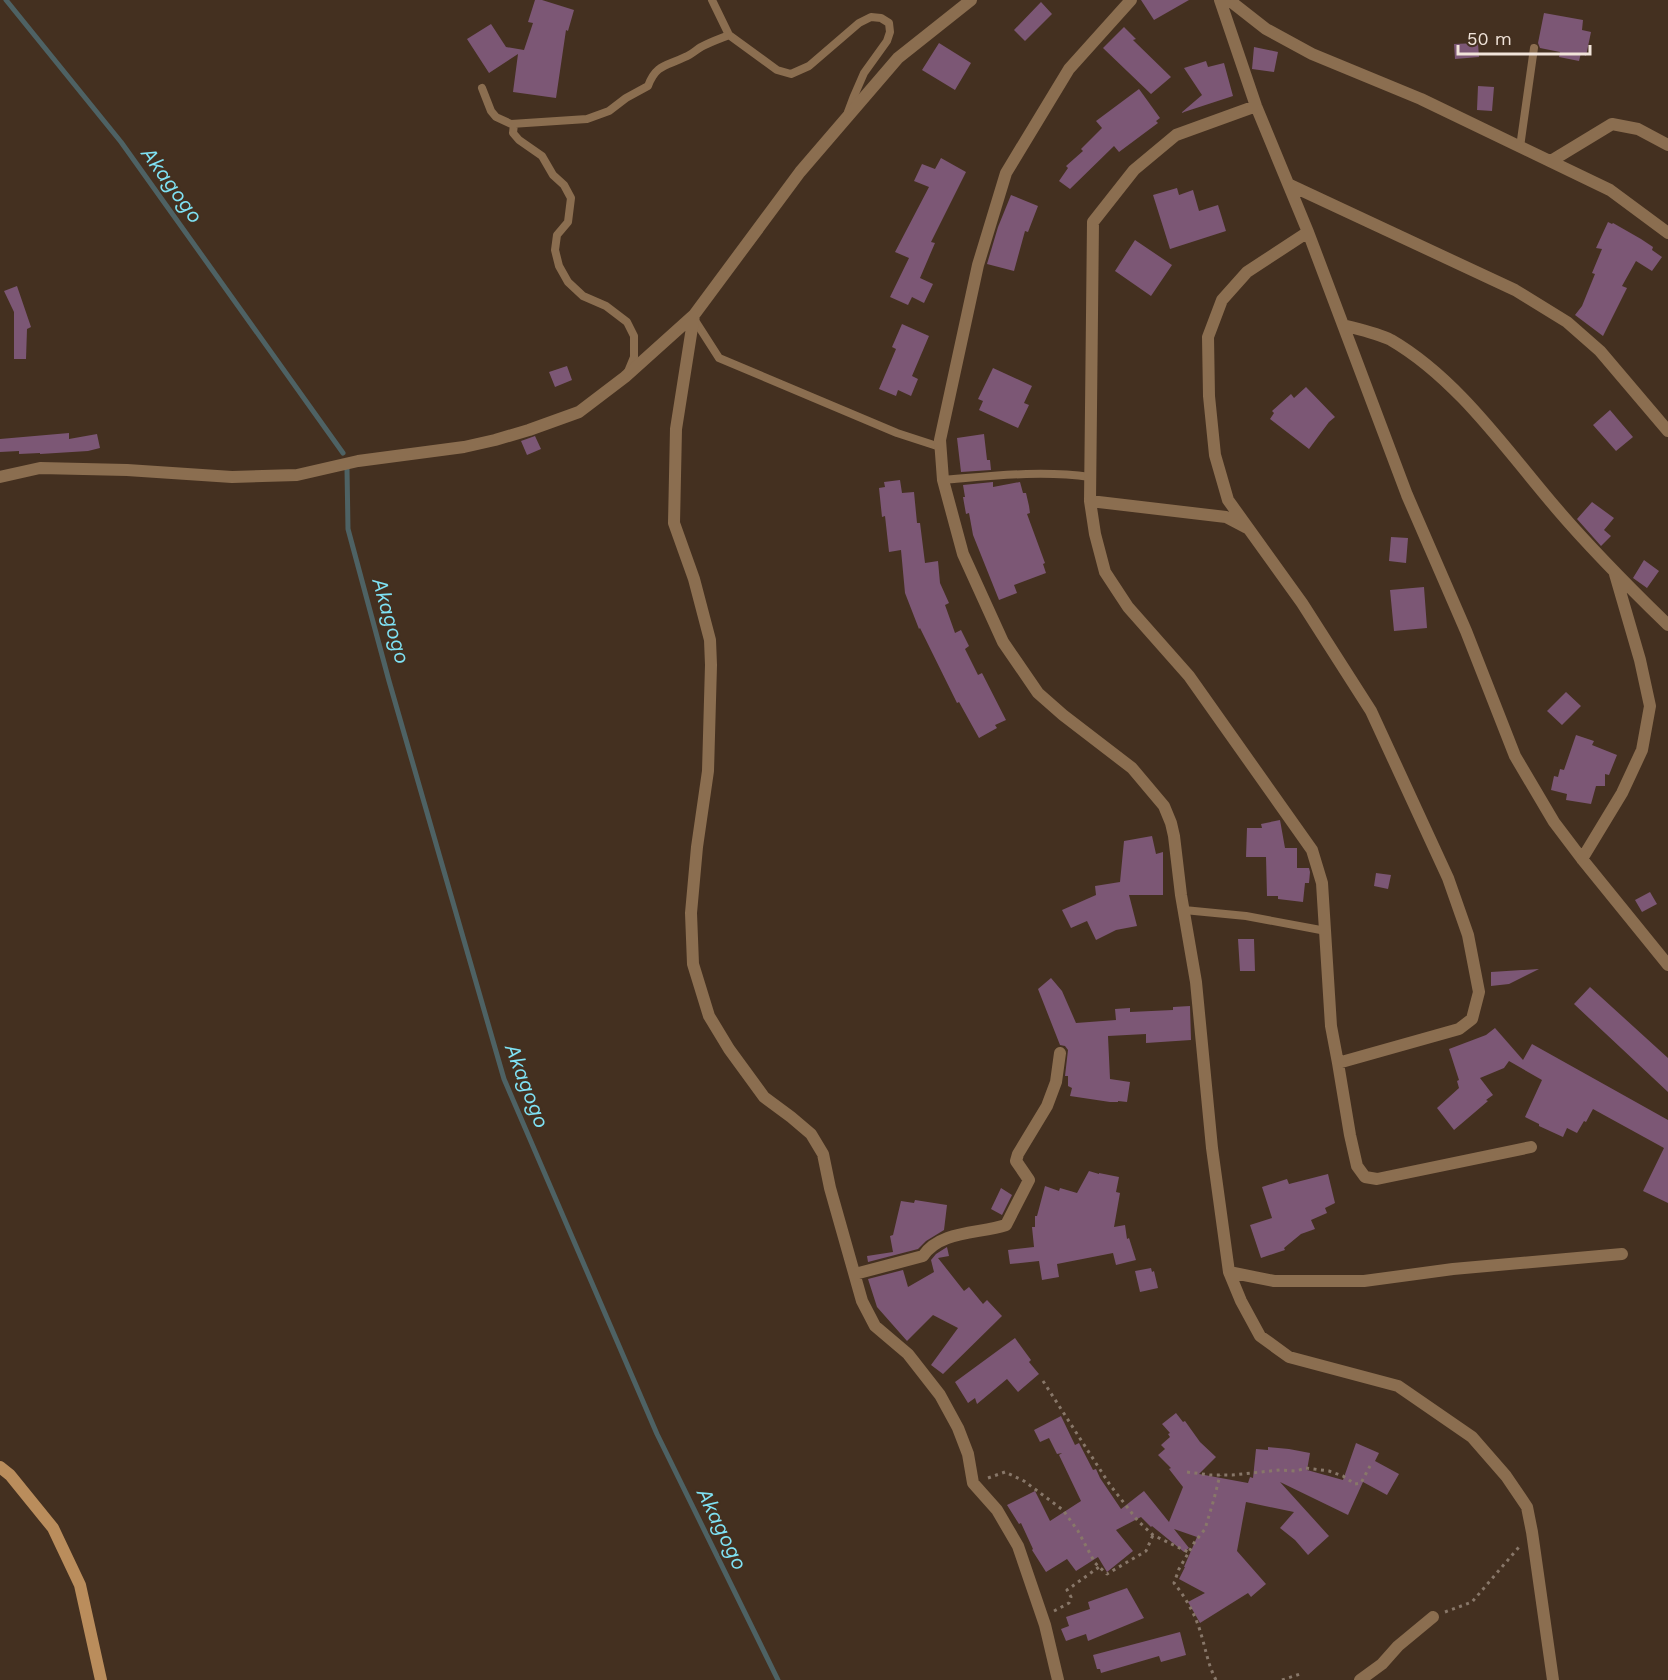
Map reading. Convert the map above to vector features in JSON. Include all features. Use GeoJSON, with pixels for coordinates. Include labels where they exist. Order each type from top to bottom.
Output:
{"type":"FeatureCollection","features":[{"type":"Feature","properties":{"kind":"main road"},"geometry":{"type":"LineString","coordinates":[[0,1467],[53,1528],[80,1585],[101,1680]]}},
{"type":"Feature","properties":{"kind":"street"},"geometry":{"type":"LineString","coordinates":[[0,477],[40,468],[127,470],[232,477],[297,475],[358,461],[464,447],[520,433],[579,412],[625,377],[694,317],[800,172],[898,58],[971,0]]}},
{"type":"Feature","properties":{"kind":"street"},"geometry":{"type":"LineString","coordinates":[[1131,0],[1069,69],[1006,173],[978,265],[940,440],[943,480],[963,554],[1009,651],[1038,693],[1132,768],[1164,806],[1174,836],[1196,982],[1212,1148],[1229,1272],[1241,1301],[1260,1336],[1289,1357],[1398,1386],[1472,1437],[1506,1476],[1527,1507],[1553,1680]]}},
{"type":"Feature","properties":{"kind":"street"},"geometry":{"type":"LineString","coordinates":[[1220,0],[1256,106],[1290,185],[1407,495],[1466,631],[1515,756],[1554,822],[1668,965]]}},
{"type":"Feature","properties":{"kind":"street"},"geometry":{"type":"LineString","coordinates":[[1229,0],[1266,29],[1312,54],[1421,99],[1610,190],[1668,233]]}},
{"type":"Feature","properties":{"kind":"street"},"geometry":{"type":"LineString","coordinates":[[1256,106],[1176,135],[1134,170],[1093,222],[1090,501],[1095,534],[1105,572],[1128,607],[1189,676],[1312,850],[1322,883],[1330,1026],[1357,1166],[1365,1178],[1377,1179],[1532,1147]]}},
{"type":"Feature","properties":{"kind":"street"},"geometry":{"type":"LineString","coordinates":[[1551,161],[1612,124],[1638,129],[1668,145]]}},
{"type":"Feature","properties":{"kind":"street"},"geometry":{"type":"LineString","coordinates":[[1290,185],[1515,290],[1567,322],[1600,351],[1668,431]]}},
{"type":"Feature","properties":{"kind":"street"},"geometry":{"type":"LineString","coordinates":[[1308,232],[1247,272],[1222,300],[1208,337],[1209,396],[1215,455],[1228,500],[1302,603],[1371,711],[1448,878],[1468,935],[1479,992],[1472,1019],[1459,1029],[1338,1062]]}},
{"type":"Feature","properties":{"kind":"street"},"geometry":{"type":"LineString","coordinates":[[694,317],[676,429],[674,523],[694,579],[710,640],[708,771],[697,847],[691,913],[693,964],[709,1016],[729,1049],[764,1097],[811,1134],[823,1154],[830,1188],[862,1300],[875,1326],[908,1354],[940,1395],[958,1428],[968,1454],[973,1483],[997,1510],[1018,1546],[1042,1618],[1058,1680]]}},
{"type":"Feature","properties":{"kind":"street"},"geometry":{"type":"LineString","coordinates":[[1343,325],[1389,339],[1420,361],[1463,398],[1558,510],[1615,573],[1668,625]]}},
{"type":"Feature","properties":{"kind":"street"},"geometry":{"type":"LineString","coordinates":[[1226,517],[1228,500]]}},
{"type":"Feature","properties":{"kind":"street"},"geometry":{"type":"LineString","coordinates":[[1090,501],[1226,517],[1249,529]]}},
{"type":"Feature","properties":{"kind":"street"},"geometry":{"type":"LineString","coordinates":[[1582,859],[1622,794],[1642,750],[1650,706],[1640,660],[1615,573]]}},
{"type":"Feature","properties":{"kind":"street"},"geometry":{"type":"LineString","coordinates":[[855,1274],[922,1256],[935,1243],[960,1234],[1006,1225],[1029,1180],[1016,1161],[1018,1154],[1047,1106],[1056,1082],[1060,1053]]}},
{"type":"Feature","properties":{"kind":"street"},"geometry":{"type":"LineString","coordinates":[[1229,1272],[1274,1281],[1364,1281],[1453,1269],[1622,1254]]}},
{"type":"Feature","properties":{"kind":"street"},"geometry":{"type":"LineString","coordinates":[[1360,1680],[1382,1664],[1433,1617]]}},
{"type":"Feature","properties":{"kind":"lane"},"geometry":{"type":"LineString","coordinates":[[712,0],[729,35],[777,70],[791,74],[809,66],[865,20],[871,17],[881,18],[889,23],[890,32],[887,41],[864,73],[847,118]]}},
{"type":"Feature","properties":{"kind":"lane"},"geometry":{"type":"LineString","coordinates":[[482,88],[491,111],[503,121],[511,124],[587,119],[609,111],[648,86],[663,66],[729,35]]}},
{"type":"Feature","properties":{"kind":"lane"},"geometry":{"type":"LineString","coordinates":[[1520,147],[1533,48]]}},
{"type":"Feature","properties":{"kind":"lane"},"geometry":{"type":"LineString","coordinates":[[514,124],[513,133],[542,156],[571,198],[568,222],[557,236],[555,250],[559,266],[568,282],[584,296],[606,306],[627,322],[634,336],[634,357],[625,377]]}},
{"type":"Feature","properties":{"kind":"lane"},"geometry":{"type":"LineString","coordinates":[[694,317],[719,358],[897,433],[940,447]]}},
{"type":"Feature","properties":{"kind":"lane"},"geometry":{"type":"LineString","coordinates":[[943,480],[1017,474],[1069,474],[1090,477]]}},
{"type":"Feature","properties":{"kind":"lane"},"geometry":{"type":"LineString","coordinates":[[1184,910],[1246,916],[1326,931]]}},
{"type":"Feature","properties":{"kind":"path"},"geometry":{"type":"LineString","coordinates":[[1043,1381],[1110,1485],[1138,1521],[1153,1535],[1190,1552]]}},
{"type":"Feature","properties":{"kind":"path"},"geometry":{"type":"LineString","coordinates":[[1187,1472],[1220,1475],[1280,1470],[1296,1471],[1306,1468],[1329,1471],[1355,1484],[1361,1483],[1370,1466]]}},
{"type":"Feature","properties":{"kind":"path"},"geometry":{"type":"LineString","coordinates":[[973,1483],[1005,1472],[1024,1481],[1063,1510],[1078,1531],[1095,1563],[1107,1574],[1146,1551],[1153,1535]]}},
{"type":"Feature","properties":{"kind":"path"},"geometry":{"type":"LineString","coordinates":[[1216,1680],[1210,1668],[1200,1631],[1184,1595],[1174,1583],[1179,1569],[1205,1529],[1220,1475]]}},
{"type":"Feature","properties":{"kind":"path"},"geometry":{"type":"LineString","coordinates":[[1433,1617],[1472,1602],[1532,1532]]}},
{"type":"Feature","properties":{"kind":"path"},"geometry":{"type":"LineString","coordinates":[[1042,1618],[1069,1603],[1071,1597],[1067,1590],[1099,1567]]}},
{"type":"Feature","properties":{"kind":"path"},"geometry":{"type":"LineString","coordinates":[[1282,1680],[1300,1674]]}},
{"type":"Feature","properties":{"kind":"building"},"geometry":{"type":"Polygon","coordinates":[[[535,0],[574,10],[568,31],[566,30],[556,98],[513,92],[518,54],[489,73],[467,39],[491,24],[506,47],[524,50],[533,23],[528,22],[535,0]]]}},
{"type":"Feature","properties":{"kind":"building"},"geometry":{"type":"Polygon","coordinates":[[[1141,0],[1189,0],[1154,20],[1141,0]]]}},
{"type":"Feature","properties":{"kind":"building"},"geometry":{"type":"Polygon","coordinates":[[[1041,2],[1052,14],[1025,41],[1014,30],[1041,2]]]}},
{"type":"Feature","properties":{"kind":"building"},"geometry":{"type":"Polygon","coordinates":[[[1544,13],[1583,20],[1582,30],[1591,32],[1586,56],[1581,53],[1579,61],[1559,57],[1560,52],[1540,48],[1538,43],[1544,13]]]}},
{"type":"Feature","properties":{"kind":"building"},"geometry":{"type":"Polygon","coordinates":[[[1124,27],[1136,39],[1133,40],[1171,77],[1151,94],[1103,48],[1124,27]]]}},
{"type":"Feature","properties":{"kind":"building"},"geometry":{"type":"Polygon","coordinates":[[[939,43],[971,63],[955,90],[922,70],[939,43]]]}},
{"type":"Feature","properties":{"kind":"building"},"geometry":{"type":"Polygon","coordinates":[[[1478,43],[1479,57],[1455,59],[1454,44],[1478,43]]]}},
{"type":"Feature","properties":{"kind":"building"},"geometry":{"type":"Polygon","coordinates":[[[1254,47],[1278,52],[1274,72],[1252,69],[1254,47]]]}},
{"type":"Feature","properties":{"kind":"building"},"geometry":{"type":"Polygon","coordinates":[[[1206,61],[1208,67],[1224,63],[1233,96],[1181,113],[1202,95],[1184,68],[1206,61]]]}},
{"type":"Feature","properties":{"kind":"building"},"geometry":{"type":"Polygon","coordinates":[[[1478,86],[1494,87],[1492,111],[1477,110],[1478,86]]]}},
{"type":"Feature","properties":{"kind":"building"},"geometry":{"type":"Polygon","coordinates":[[[1139,89],[1160,118],[1156,121],[1158,123],[1119,152],[1114,146],[1070,189],[1059,181],[1068,168],[1066,166],[1083,151],[1081,149],[1102,128],[1096,121],[1139,89]]]}},
{"type":"Feature","properties":{"kind":"building"},"geometry":{"type":"Polygon","coordinates":[[[941,158],[966,172],[931,242],[935,243],[920,278],[933,284],[924,303],[912,297],[908,305],[890,297],[909,258],[895,252],[929,187],[914,181],[922,164],[935,169],[941,158]]]}},
{"type":"Feature","properties":{"kind":"building"},"geometry":{"type":"Polygon","coordinates":[[[1177,188],[1179,195],[1193,190],[1199,211],[1218,205],[1226,231],[1170,249],[1153,195],[1177,188]]]}},
{"type":"Feature","properties":{"kind":"building"},"geometry":{"type":"Polygon","coordinates":[[[1011,195],[1038,206],[1028,232],[1025,231],[1014,271],[987,264],[1011,195]]]}},
{"type":"Feature","properties":{"kind":"building"},"geometry":{"type":"Polygon","coordinates":[[[1608,222],[1641,239],[1662,257],[1652,271],[1636,261],[1622,286],[1627,288],[1603,336],[1575,315],[1582,306],[1595,274],[1592,273],[1602,249],[1596,248],[1608,222]]]}},
{"type":"Feature","properties":{"kind":"building"},"geometry":{"type":"Polygon","coordinates":[[[1135,240],[1172,265],[1151,296],[1115,271],[1135,240]]]}},
{"type":"Feature","properties":{"kind":"building"},"geometry":{"type":"Polygon","coordinates":[[[17,286],[31,327],[27,329],[26,359],[14,359],[14,312],[4,291],[17,286]]]}},
{"type":"Feature","properties":{"kind":"building"},"geometry":{"type":"Polygon","coordinates":[[[902,324],[929,336],[912,376],[918,379],[911,396],[898,390],[896,396],[879,389],[896,349],[892,347],[902,324]]]}},
{"type":"Feature","properties":{"kind":"building"},"geometry":{"type":"Polygon","coordinates":[[[567,366],[572,380],[555,387],[549,372],[567,366]]]}},
{"type":"Feature","properties":{"kind":"building"},"geometry":{"type":"Polygon","coordinates":[[[993,368],[1032,386],[1024,403],[1029,405],[1018,428],[979,410],[983,401],[978,399],[993,368]]]}},
{"type":"Feature","properties":{"kind":"building"},"geometry":{"type":"Polygon","coordinates":[[[1306,387],[1335,417],[1309,449],[1270,419],[1274,413],[1272,411],[1291,394],[1294,398],[1306,387]]]}},
{"type":"Feature","properties":{"kind":"building"},"geometry":{"type":"Polygon","coordinates":[[[1610,410],[1633,437],[1616,451],[1593,425],[1610,410]]]}},
{"type":"Feature","properties":{"kind":"building"},"geometry":{"type":"Polygon","coordinates":[[[69,433],[69,439],[97,434],[100,448],[40,454],[19,454],[19,451],[0,452],[0,439],[69,433]]]}},
{"type":"Feature","properties":{"kind":"building"},"geometry":{"type":"Polygon","coordinates":[[[984,434],[987,460],[990,460],[991,470],[961,472],[957,438],[984,434]]]}},
{"type":"Feature","properties":{"kind":"building"},"geometry":{"type":"Polygon","coordinates":[[[535,436],[541,449],[527,455],[521,441],[535,436]]]}},
{"type":"Feature","properties":{"kind":"building"},"geometry":{"type":"Polygon","coordinates":[[[900,480],[902,493],[914,492],[925,563],[938,561],[940,583],[949,603],[945,605],[955,633],[961,630],[969,646],[965,649],[978,675],[982,673],[1006,720],[995,725],[997,728],[979,738],[959,702],[957,703],[919,629],[905,593],[901,550],[889,552],[879,488],[885,487],[884,482],[900,480]]]}},
{"type":"Feature","properties":{"kind":"building"},"geometry":{"type":"Polygon","coordinates":[[[993,482],[993,487],[1020,482],[1023,493],[1026,493],[1030,513],[1027,514],[1045,563],[1043,564],[1046,573],[1014,585],[1017,593],[999,600],[973,535],[963,497],[965,497],[963,485],[993,482]]]}},
{"type":"Feature","properties":{"kind":"building"},"geometry":{"type":"Polygon","coordinates":[[[1592,502],[1614,518],[1604,530],[1611,536],[1601,546],[1577,519],[1592,502]]]}},
{"type":"Feature","properties":{"kind":"building"},"geometry":{"type":"Polygon","coordinates":[[[1391,537],[1408,538],[1406,563],[1389,561],[1391,537]]]}},
{"type":"Feature","properties":{"kind":"building"},"geometry":{"type":"Polygon","coordinates":[[[1644,560],[1659,571],[1647,588],[1633,578],[1644,560]]]}},
{"type":"Feature","properties":{"kind":"building"},"geometry":{"type":"Polygon","coordinates":[[[1424,587],[1427,628],[1394,631],[1390,590],[1424,587]]]}},
{"type":"Feature","properties":{"kind":"building"},"geometry":{"type":"Polygon","coordinates":[[[1566,692],[1581,706],[1562,725],[1547,711],[1566,692]]]}},
{"type":"Feature","properties":{"kind":"building"},"geometry":{"type":"Polygon","coordinates":[[[1576,735],[1594,741],[1592,745],[1617,755],[1609,775],[1605,774],[1605,786],[1596,786],[1591,804],[1566,800],[1567,794],[1551,790],[1554,776],[1558,777],[1560,769],[1564,770],[1576,735]]]}},
{"type":"Feature","properties":{"kind":"building"},"geometry":{"type":"Polygon","coordinates":[[[1280,820],[1285,848],[1297,848],[1297,868],[1309,868],[1309,883],[1305,883],[1303,902],[1278,899],[1278,896],[1267,896],[1266,857],[1246,857],[1247,828],[1262,828],[1261,824],[1280,820]]]}},
{"type":"Feature","properties":{"kind":"building"},"geometry":{"type":"Polygon","coordinates":[[[1152,836],[1156,854],[1163,852],[1163,895],[1129,895],[1137,926],[1116,930],[1096,940],[1087,921],[1071,928],[1062,910],[1096,895],[1095,886],[1120,882],[1124,841],[1152,836]]]}},
{"type":"Feature","properties":{"kind":"building"},"geometry":{"type":"Polygon","coordinates":[[[1376,873],[1391,875],[1388,889],[1374,886],[1376,873]]]}},
{"type":"Feature","properties":{"kind":"building"},"geometry":{"type":"Polygon","coordinates":[[[1650,892],[1657,904],[1642,912],[1635,900],[1650,892]]]}},
{"type":"Feature","properties":{"kind":"building"},"geometry":{"type":"Polygon","coordinates":[[[1238,939],[1254,939],[1255,971],[1240,971],[1238,939]]]}},
{"type":"Feature","properties":{"kind":"building"},"geometry":{"type":"Polygon","coordinates":[[[1539,969],[1509,984],[1491,986],[1491,972],[1539,969]]]}},
{"type":"Feature","properties":{"kind":"building"},"geometry":{"type":"Polygon","coordinates":[[[1051,978],[1062,991],[1076,1023],[1116,1020],[1115,1009],[1130,1008],[1130,1012],[1173,1010],[1173,1007],[1190,1006],[1191,1040],[1146,1043],[1146,1034],[1108,1036],[1110,1079],[1130,1082],[1127,1102],[1070,1096],[1072,1088],[1068,1086],[1068,1076],[1065,1076],[1068,1050],[1065,1046],[1060,1045],[1038,989],[1051,978]]]}},
{"type":"Feature","properties":{"kind":"building"},"geometry":{"type":"Polygon","coordinates":[[[1590,987],[1668,1058],[1668,1092],[1574,1004],[1590,987]]]}},
{"type":"Feature","properties":{"kind":"building"},"geometry":{"type":"Polygon","coordinates":[[[1495,1028],[1523,1060],[1532,1044],[1668,1120],[1668,1203],[1643,1191],[1664,1148],[1593,1109],[1577,1133],[1567,1128],[1563,1137],[1539,1126],[1525,1117],[1542,1080],[1509,1061],[1504,1068],[1480,1078],[1493,1095],[1454,1130],[1437,1108],[1459,1088],[1457,1081],[1459,1080],[1449,1049],[1486,1035],[1495,1028]]]}},
{"type":"Feature","properties":{"kind":"building"},"geometry":{"type":"Polygon","coordinates":[[[1089,1171],[1119,1177],[1116,1192],[1120,1193],[1114,1227],[1125,1225],[1127,1239],[1129,1238],[1136,1260],[1116,1265],[1113,1253],[1057,1264],[1059,1277],[1042,1280],[1039,1261],[1010,1264],[1008,1250],[1034,1247],[1032,1227],[1035,1227],[1035,1216],[1037,1216],[1045,1186],[1059,1191],[1060,1188],[1077,1193],[1089,1171]]]}},
{"type":"Feature","properties":{"kind":"building"},"geometry":{"type":"Polygon","coordinates":[[[1328,1174],[1335,1203],[1325,1208],[1327,1213],[1311,1220],[1315,1229],[1301,1234],[1284,1248],[1285,1250],[1261,1258],[1250,1225],[1272,1218],[1262,1187],[1287,1179],[1289,1184],[1328,1174]]]}},
{"type":"Feature","properties":{"kind":"building"},"geometry":{"type":"Polygon","coordinates":[[[1001,1188],[1012,1195],[1002,1215],[991,1209],[1001,1188]]]}},
{"type":"Feature","properties":{"kind":"building"},"geometry":{"type":"Polygon","coordinates":[[[915,1200],[947,1205],[944,1230],[918,1249],[868,1262],[867,1256],[893,1252],[890,1236],[893,1235],[901,1201],[914,1203],[915,1200]]]}},
{"type":"Feature","properties":{"kind":"building"},"geometry":{"type":"Polygon","coordinates":[[[947,1247],[949,1256],[938,1258],[964,1291],[969,1287],[983,1304],[987,1300],[1002,1316],[943,1374],[931,1365],[958,1328],[933,1315],[907,1341],[877,1307],[868,1279],[903,1270],[908,1287],[934,1272],[931,1260],[947,1247]]]}},
{"type":"Feature","properties":{"kind":"building"},"geometry":{"type":"Polygon","coordinates":[[[1151,1268],[1152,1272],[1154,1271],[1158,1288],[1140,1292],[1135,1271],[1151,1268]]]}},
{"type":"Feature","properties":{"kind":"building"},"geometry":{"type":"Polygon","coordinates":[[[1015,1338],[1039,1374],[1018,1392],[1007,1379],[977,1404],[975,1398],[968,1403],[955,1382],[1015,1338]]]}},
{"type":"Feature","properties":{"kind":"building"},"geometry":{"type":"Polygon","coordinates":[[[1176,1413],[1216,1457],[1199,1474],[1248,1483],[1250,1477],[1253,1478],[1256,1449],[1268,1450],[1268,1447],[1310,1453],[1307,1470],[1343,1480],[1356,1443],[1379,1453],[1375,1461],[1399,1474],[1387,1495],[1363,1482],[1348,1515],[1280,1482],[1329,1536],[1308,1555],[1280,1528],[1294,1512],[1246,1502],[1237,1551],[1266,1584],[1251,1597],[1248,1593],[1200,1623],[1188,1602],[1205,1593],[1179,1579],[1197,1537],[1174,1529],[1189,1548],[1184,1552],[1141,1517],[1116,1530],[1133,1551],[1107,1572],[1098,1557],[1076,1571],[1067,1559],[1046,1572],[1032,1550],[1021,1523],[1019,1524],[1007,1505],[1035,1491],[1050,1521],[1081,1501],[1059,1455],[1062,1453],[1057,1454],[1049,1438],[1040,1442],[1034,1430],[1061,1416],[1075,1445],[1079,1443],[1093,1470],[1096,1469],[1121,1509],[1144,1491],[1169,1522],[1183,1487],[1169,1469],[1171,1468],[1158,1455],[1165,1449],[1161,1445],[1170,1437],[1168,1434],[1170,1433],[1162,1424],[1176,1413]]]}},
{"type":"Feature","properties":{"kind":"building"},"geometry":{"type":"Polygon","coordinates":[[[1127,1588],[1144,1618],[1088,1641],[1086,1634],[1066,1641],[1061,1629],[1069,1626],[1066,1617],[1090,1609],[1088,1602],[1127,1588]]]}},
{"type":"Feature","properties":{"kind":"building"},"geometry":{"type":"Polygon","coordinates":[[[1180,1632],[1186,1655],[1161,1662],[1159,1656],[1101,1673],[1100,1669],[1097,1669],[1093,1655],[1180,1632]]]}},
{"type":"Feature","properties":{"kind":"waterway","name":"Akagogo"},"geometry":{"type":"LineString","coordinates":[[6,0],[121,142],[343,453]]}},
{"type":"Feature","properties":{"kind":"waterway","name":"Akagogo"},"geometry":{"type":"LineString","coordinates":[[347,469],[348,529],[389,681],[504,1079],[657,1434],[778,1680]]}}]}
